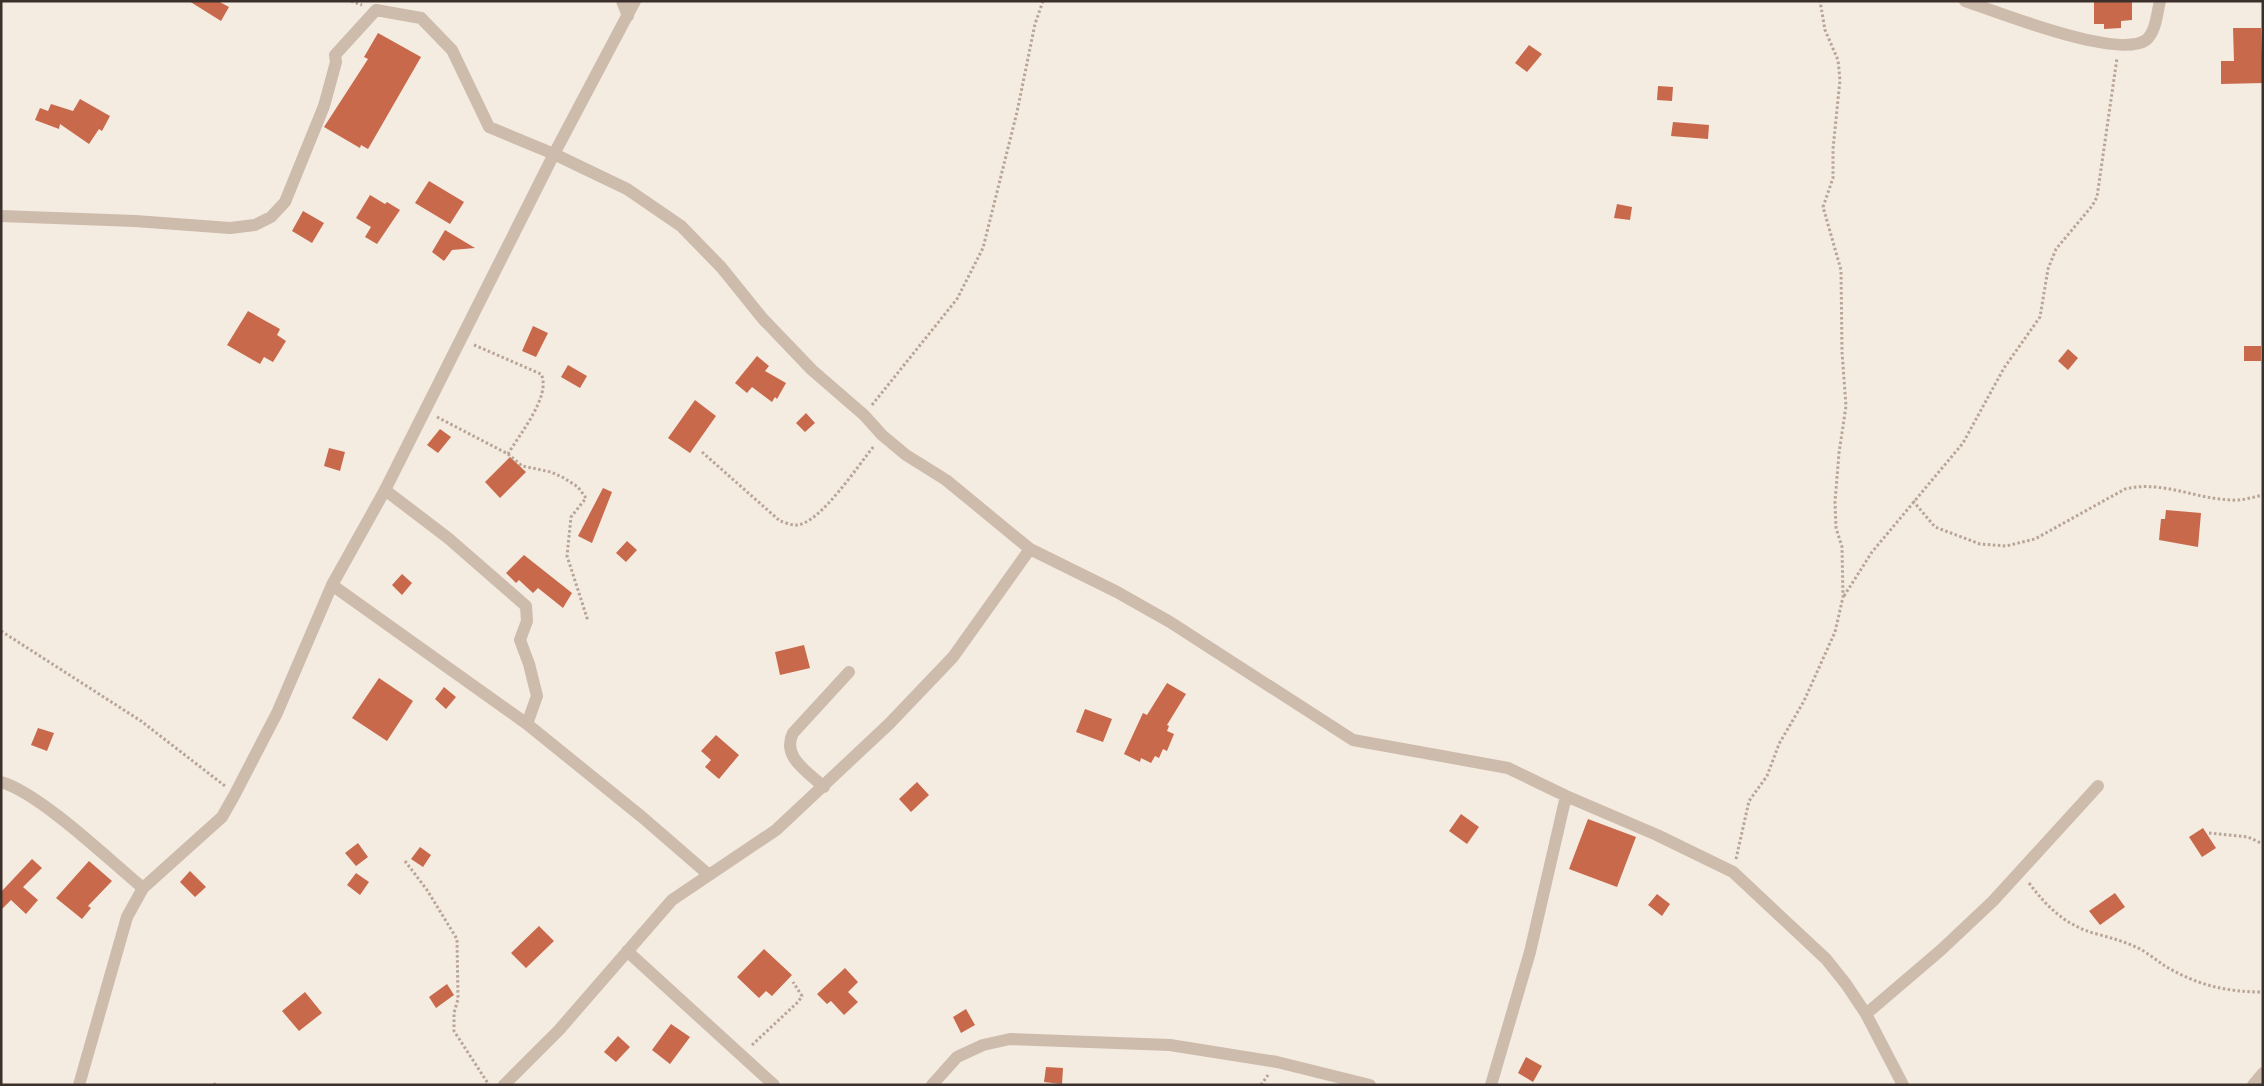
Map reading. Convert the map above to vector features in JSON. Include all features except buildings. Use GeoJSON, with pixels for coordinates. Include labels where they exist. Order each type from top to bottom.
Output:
{"type":"FeatureCollection","features":[{"type":"Feature","properties":{"kind":"street"},"geometry":{"type":"LineString","coordinates":[[622,1],[628,16]]}},
{"type":"Feature","properties":{"kind":"street"},"geometry":{"type":"LineString","coordinates":[[79,1085],[127,917],[143,888],[222,817],[236,794],[277,713],[332,586],[426,411],[554,154],[635,1]]}},
{"type":"Feature","properties":{"kind":"street"},"geometry":{"type":"LineString","coordinates":[[1965,1],[2062,34],[2119,46],[2144,42],[2151,36],[2160,1]]}},
{"type":"Feature","properties":{"kind":"street"},"geometry":{"type":"LineString","coordinates":[[1,216],[135,221],[230,228],[255,225],[271,217],[285,202],[324,106],[336,62],[335,55],[376,10],[421,18],[452,50],[489,127],[554,154],[627,189],[681,226],[721,267],[763,318],[812,370],[864,415],[882,435],[906,455],[946,480],[1030,549],[1117,592],[1170,622],[1353,740],[1508,768],[1566,796],[1657,835],[1733,872],[1826,959],[1866,1014],[1903,1085]]}},
{"type":"Feature","properties":{"kind":"street"},"geometry":{"type":"LineString","coordinates":[[385,490],[448,538],[526,606],[527,621],[520,640],[537,696],[527,724]]}},
{"type":"Feature","properties":{"kind":"street"},"geometry":{"type":"LineString","coordinates":[[504,1085],[559,1030],[672,900],[776,830],[889,724],[953,657],[1030,549]]}},
{"type":"Feature","properties":{"kind":"street"},"geometry":{"type":"LineString","coordinates":[[332,586],[527,724],[635,811],[709,875]]}},
{"type":"Feature","properties":{"kind":"street"},"geometry":{"type":"LineString","coordinates":[[824,787],[793,758],[789,751],[789,742],[793,733],[849,672]]}},
{"type":"Feature","properties":{"kind":"street"},"geometry":{"type":"LineString","coordinates":[[1,782],[13,786],[53,814],[143,888]]}},
{"type":"Feature","properties":{"kind":"street"},"geometry":{"type":"LineString","coordinates":[[1866,1014],[1941,950],[1993,901],[2098,786]]}},
{"type":"Feature","properties":{"kind":"street"},"geometry":{"type":"LineString","coordinates":[[1491,1085],[1530,952],[1566,796]]}},
{"type":"Feature","properties":{"kind":"street"},"geometry":{"type":"LineString","coordinates":[[627,951],[774,1085]]}},
{"type":"Feature","properties":{"kind":"street"},"geometry":{"type":"LineString","coordinates":[[932,1085],[958,1057],[983,1045],[1010,1039],[1170,1045],[1276,1062],[1370,1085]]}},
{"type":"Feature","properties":{"kind":"street"},"geometry":{"type":"LineString","coordinates":[[2253,1085],[2263,1073]]}},
{"type":"Feature","properties":{"kind":"path"},"geometry":{"type":"LineString","coordinates":[[864,415],[957,299],[983,248],[1015,121],[1035,24],[1043,1]]}},
{"type":"Feature","properties":{"kind":"path"},"geometry":{"type":"LineString","coordinates":[[1733,872],[1749,801],[1767,776],[1779,744],[1804,700],[1835,632],[1843,597],[1844,567],[1842,547],[1836,528],[1835,502],[1839,453],[1846,406],[1842,352],[1841,270],[1823,208],[1833,178],[1833,149],[1840,80],[1838,60],[1825,30],[1820,1]]}},
{"type":"Feature","properties":{"kind":"path"},"geometry":{"type":"LineString","coordinates":[[1843,597],[1872,552],[1963,442],[2004,368],[2040,316],[2048,269],[2056,249],[2092,206],[2097,197],[2119,46]]}},
{"type":"Feature","properties":{"kind":"path"},"geometry":{"type":"LineString","coordinates":[[462,340],[541,374],[544,378],[543,396],[508,454]]}},
{"type":"Feature","properties":{"kind":"path"},"geometry":{"type":"LineString","coordinates":[[426,411],[508,454],[522,466],[551,472],[578,487],[586,498],[571,517],[567,556],[588,621]]}},
{"type":"Feature","properties":{"kind":"path"},"geometry":{"type":"LineString","coordinates":[[702,452],[780,521],[795,526],[805,523],[822,510],[882,435]]}},
{"type":"Feature","properties":{"kind":"path"},"geometry":{"type":"LineString","coordinates":[[1913,501],[1935,527],[1980,544],[2006,546],[2035,539],[2125,489],[2141,485],[2157,486],[2234,500],[2263,495]]}},
{"type":"Feature","properties":{"kind":"path"},"geometry":{"type":"LineString","coordinates":[[1,631],[141,721],[236,794]]}},
{"type":"Feature","properties":{"kind":"path"},"geometry":{"type":"LineString","coordinates":[[2209,833],[2248,838],[2263,844]]}},
{"type":"Feature","properties":{"kind":"path"},"geometry":{"type":"LineString","coordinates":[[405,861],[428,890],[457,939],[458,999],[454,1013],[454,1032],[489,1085]]}},
{"type":"Feature","properties":{"kind":"path"},"geometry":{"type":"LineString","coordinates":[[2020,871],[2045,905],[2074,926],[2095,934],[2120,940],[2140,949],[2195,982],[2222,990],[2263,992]]}},
{"type":"Feature","properties":{"kind":"path"},"geometry":{"type":"LineString","coordinates":[[742,1054],[798,1002],[802,996],[793,982]]}}]}
